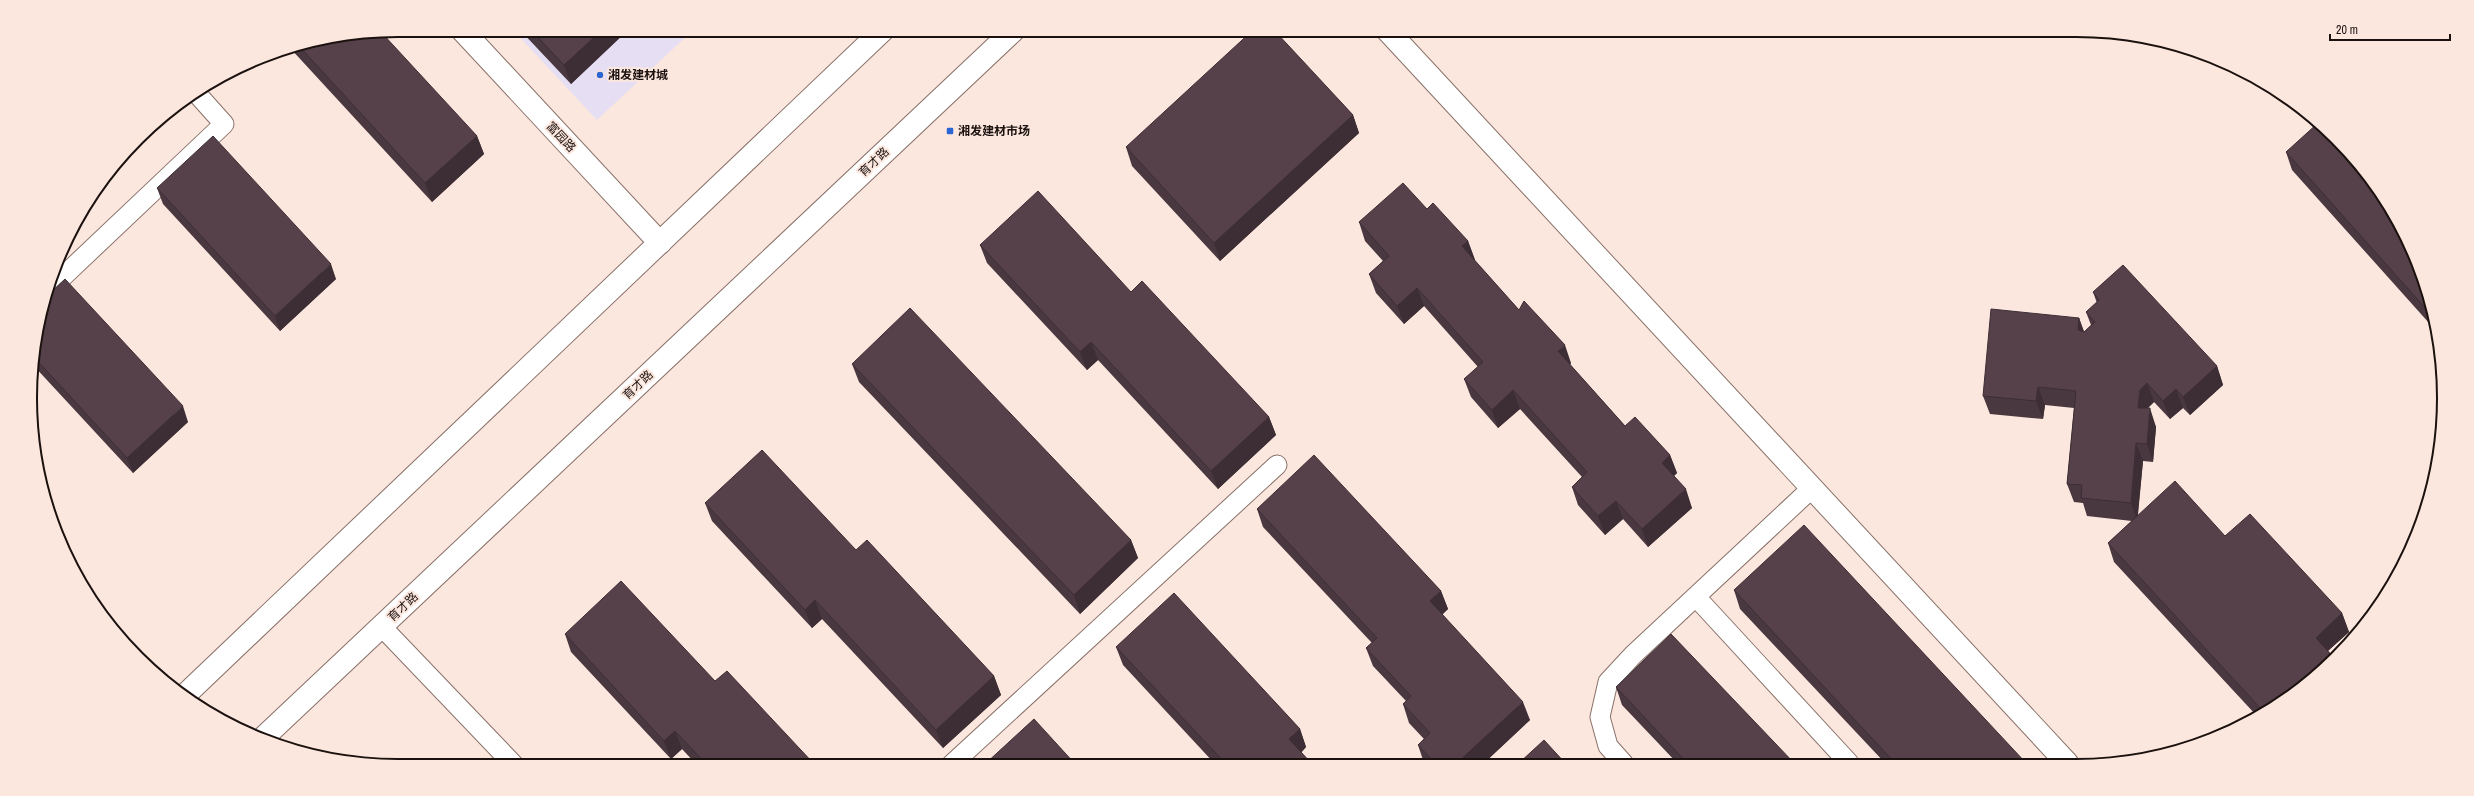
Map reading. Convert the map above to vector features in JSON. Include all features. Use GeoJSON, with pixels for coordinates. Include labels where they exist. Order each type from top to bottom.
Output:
{"type":"FeatureCollection","features":[{"type":"Feature","properties":{"kind":"main road","name":"富园路"},"geometry":{"type":"LineString","coordinates":[[469,37],[660,243]]}},
{"type":"Feature","properties":{"kind":"main road"},"geometry":{"type":"LineString","coordinates":[[188,692],[876,37]]}},
{"type":"Feature","properties":{"kind":"main road","name":"育才路"},"geometry":{"type":"LineString","coordinates":[[268,735],[1007,37]]}},
{"type":"Feature","properties":{"kind":"main road"},"geometry":{"type":"LineString","coordinates":[[1393,37],[2063,759]]}},
{"type":"Feature","properties":{"kind":"lane"},"geometry":{"type":"LineString","coordinates":[[56,284],[224,124],[199,96]]}},
{"type":"Feature","properties":{"kind":"lane"},"geometry":{"type":"LineString","coordinates":[[958,759],[1277,465]]}},
{"type":"Feature","properties":{"kind":"lane"},"geometry":{"type":"LineString","coordinates":[[1620,759],[1608,746],[1600,716],[1608,682],[1633,655],[1812,488]]}},
{"type":"Feature","properties":{"kind":"lane"},"geometry":{"type":"LineString","coordinates":[[1696,597],[1845,759]]}},
{"type":"Feature","properties":{"kind":"lane"},"geometry":{"type":"LineString","coordinates":[[382,627],[508,759]]}},
{"type":"Feature","properties":{"kind":"shaded area","name":"湘发建材城"},"geometry":{"type":"Polygon","coordinates":[[[520,37],[686,37],[597,120],[520,37]]]}},
{"type":"Feature","properties":{"kind":"building"},"geometry":{"type":"Polygon","coordinates":[[[386,37],[477,136],[425,183],[302,50],[351,40],[386,37]]]}},
{"type":"Feature","properties":{"kind":"building"},"geometry":{"type":"Polygon","coordinates":[[[538,37],[594,37],[564,65],[538,37]]]}},
{"type":"Feature","properties":{"kind":"building"},"geometry":{"type":"Polygon","coordinates":[[[1245,37],[1281,37],[1353,115],[1214,243],[1126,147],[1245,37]]]}},
{"type":"Feature","properties":{"kind":"building"},"geometry":{"type":"Polygon","coordinates":[[[2314,127],[2347,160],[2376,197],[2400,238],[2410,260],[2426,309],[2286,152],[2314,127]]]}},
{"type":"Feature","properties":{"kind":"building"},"geometry":{"type":"Polygon","coordinates":[[[213,136],[331,264],[275,316],[157,188],[213,136]]]}},
{"type":"Feature","properties":{"kind":"building"},"geometry":{"type":"Polygon","coordinates":[[[1403,183],[1427,209],[1433,203],[1468,241],[1462,246],[1519,310],[1524,301],[1565,345],[1558,351],[1625,426],[1635,417],[1670,455],[1662,463],[1686,489],[1642,529],[1616,501],[1598,516],[1572,487],[1587,472],[1513,390],[1492,410],[1464,379],[1483,362],[1417,288],[1397,306],[1369,274],[1389,256],[1359,222],[1403,183]]]}},
{"type":"Feature","properties":{"kind":"building"},"geometry":{"type":"Polygon","coordinates":[[[1038,191],[1131,292],[1142,281],[1269,417],[1211,471],[1091,342],[1080,352],[980,245],[1038,191]]]}},
{"type":"Feature","properties":{"kind":"building"},"geometry":{"type":"Polygon","coordinates":[[[2123,265],[2217,366],[2183,397],[2176,389],[2163,401],[2147,383],[2140,390],[2138,408],[2150,408],[2147,444],[2136,443],[2131,503],[2081,498],[2082,485],[2067,484],[2076,391],[2038,387],[2036,401],[1983,396],[1991,309],[2079,318],[2078,330],[2084,332],[2095,322],[2086,312],[2099,300],[2093,292],[2123,265]]]}},
{"type":"Feature","properties":{"kind":"building"},"geometry":{"type":"Polygon","coordinates":[[[65,279],[183,406],[127,458],[39,363],[44,328],[54,290],[65,279]]]}},
{"type":"Feature","properties":{"kind":"building"},"geometry":{"type":"Polygon","coordinates":[[[910,308],[1131,540],[1074,595],[852,364],[910,308]]]}},
{"type":"Feature","properties":{"kind":"building"},"geometry":{"type":"Polygon","coordinates":[[[762,450],[856,550],[867,540],[994,676],[936,730],[815,600],[805,610],[705,503],[762,450]]]}},
{"type":"Feature","properties":{"kind":"building"},"geometry":{"type":"Polygon","coordinates":[[[1314,455],[1441,591],[1430,601],[1523,702],[1461,759],[1431,759],[1418,745],[1430,733],[1403,704],[1411,696],[1366,648],[1377,638],[1257,509],[1314,455]]]}},
{"type":"Feature","properties":{"kind":"building"},"geometry":{"type":"Polygon","coordinates":[[[2175,481],[2225,536],[2250,514],[2342,613],[2316,638],[2330,654],[2296,684],[2260,708],[2108,543],[2175,481]]]}},
{"type":"Feature","properties":{"kind":"building"},"geometry":{"type":"Polygon","coordinates":[[[1804,525],[2022,759],[1891,759],[1734,590],[1804,525]]]}},
{"type":"Feature","properties":{"kind":"building"},"geometry":{"type":"Polygon","coordinates":[[[621,581],[715,681],[727,671],[809,759],[701,759],[675,731],[664,741],[565,634],[621,581]]]}},
{"type":"Feature","properties":{"kind":"building"},"geometry":{"type":"Polygon","coordinates":[[[1174,593],[1300,729],[1289,739],[1307,759],[1221,759],[1116,647],[1174,593]]]}},
{"type":"Feature","properties":{"kind":"building"},"geometry":{"type":"Polygon","coordinates":[[[1671,634],[1790,759],[1683,759],[1616,687],[1671,634]]]}},
{"type":"Feature","properties":{"kind":"building"},"geometry":{"type":"Polygon","coordinates":[[[1034,719],[1071,759],[991,759],[1034,719]]]}},
{"type":"Feature","properties":{"kind":"building"},"geometry":{"type":"Polygon","coordinates":[[[1544,740],[1561,759],[1523,759],[1544,740]]]}},
{"type":"Feature","properties":{"kind":"place","name":"湘发建材城"},"geometry":{"type":"Point","coordinates":[600,75]}},
{"type":"Feature","properties":{"kind":"place","name":"湘发建材市场"},"geometry":{"type":"Point","coordinates":[950,131]}}]}
